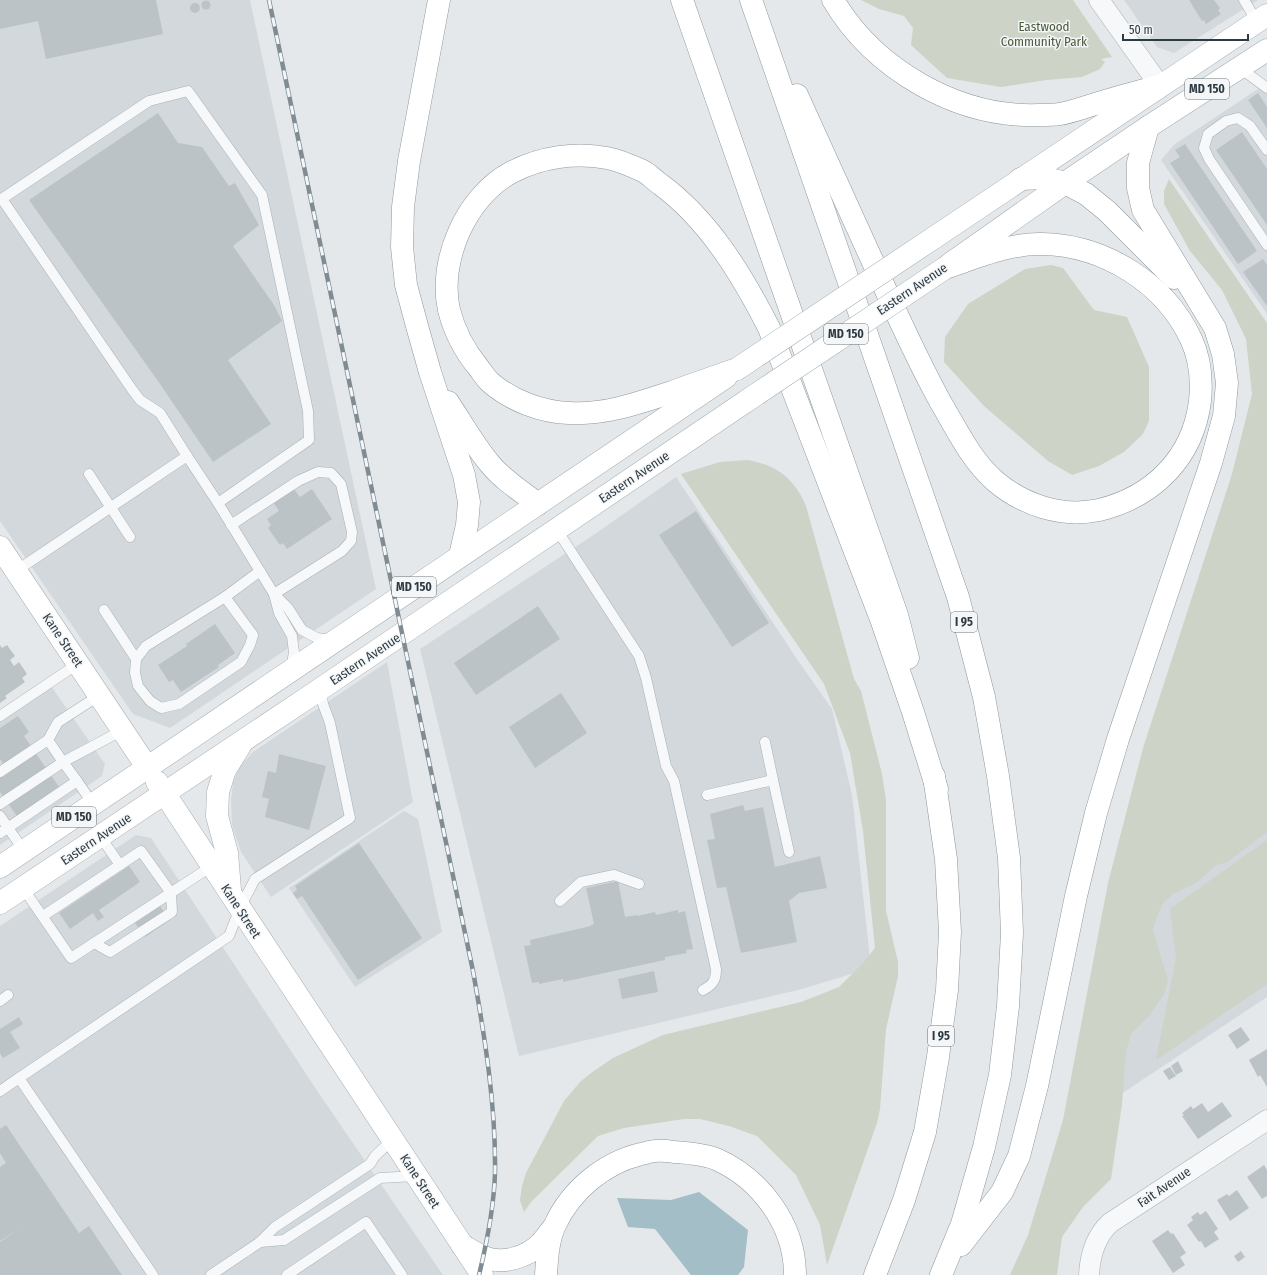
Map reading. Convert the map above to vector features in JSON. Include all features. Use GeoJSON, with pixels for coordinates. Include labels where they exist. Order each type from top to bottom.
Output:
{"type":"FeatureCollection","features":[{"type":"Feature","properties":{"kind":"main road"},"geometry":{"type":"LineString","coordinates":[[439,0],[409,161],[404,206],[402,247],[406,285],[430,372],[464,475],[469,502],[467,525],[460,556]]}},
{"type":"Feature","properties":{"kind":"main road","name":"I 95"},"geometry":{"type":"LineString","coordinates":[[682,0],[897,615],[922,710],[937,789],[946,859],[950,932],[947,990],[938,1057],[925,1132],[904,1200],[875,1275]]}},
{"type":"Feature","properties":{"kind":"main road","name":"I 95"},"geometry":{"type":"LineString","coordinates":[[751,0],[958,597],[984,697],[998,776],[1009,858],[1012,933],[1008,1006],[1000,1075],[984,1147],[962,1224],[942,1270]]}},
{"type":"Feature","properties":{"kind":"main road"},"geometry":{"type":"LineString","coordinates":[[754,0],[906,334],[928,378],[977,463],[995,481],[1016,496],[1038,507],[1066,513],[1090,512],[1117,506],[1146,491],[1169,471],[1186,449],[1198,420],[1201,387],[1198,361],[1191,340],[1178,318],[1161,295],[1138,275],[1106,258],[1075,247],[1042,244],[1014,247],[945,268]]}},
{"type":"Feature","properties":{"kind":"main road"},"geometry":{"type":"LineString","coordinates":[[833,0],[842,16],[864,42],[887,62],[916,82],[950,100],[986,110],[1022,116],[1059,114],[1160,86]]}},
{"type":"Feature","properties":{"kind":"main road","name":"MD 150"},"geometry":{"type":"LineString","coordinates":[[0,867],[791,332],[1262,18]]}},
{"type":"Feature","properties":{"kind":"main road","name":"Eastern Avenue"},"geometry":{"type":"LineString","coordinates":[[0,903],[321,689],[945,268],[1064,183],[1267,50]]}},
{"type":"Feature","properties":{"kind":"main road"},"geometry":{"type":"LineString","coordinates":[[942,1270],[1002,1192],[1019,1156],[1037,1086],[1076,896],[1096,812],[1118,739],[1211,463],[1224,416],[1227,383],[1223,354],[1215,328],[1143,210],[1138,188],[1138,163],[1148,127]]}},
{"type":"Feature","properties":{"kind":"main road"},"geometry":{"type":"LineString","coordinates":[[737,369],[631,406],[597,413],[568,413],[541,409],[516,400],[491,383],[472,359],[458,336],[449,310],[446,278],[453,245],[466,217],[486,192],[510,173],[535,162],[571,155],[608,158],[644,172],[670,191],[698,218],[751,293],[769,328],[881,619],[913,712],[937,789]]}},
{"type":"Feature","properties":{"kind":"main road"},"geometry":{"type":"LineString","coordinates":[[1020,179],[1046,178],[1064,183],[1086,194],[1107,211],[1200,305]]}},
{"type":"Feature","properties":{"kind":"main road"},"geometry":{"type":"LineString","coordinates":[[430,372],[477,447],[491,465],[508,481],[538,504],[556,530]]}},
{"type":"Feature","properties":{"kind":"main road","name":"Kane Street"},"geometry":{"type":"LineString","coordinates":[[0,547],[79,663],[482,1275]]}},
{"type":"Feature","properties":{"kind":"main road"},"geometry":{"type":"LineString","coordinates":[[235,901],[227,853],[217,816],[218,792],[225,770],[243,740]]}},
{"type":"Feature","properties":{"kind":"main road"},"geometry":{"type":"LineString","coordinates":[[546,1275],[547,1255],[555,1226],[566,1204],[581,1188],[601,1172],[626,1158],[656,1150],[687,1153],[714,1159],[740,1172],[760,1190],[777,1211],[788,1237],[795,1264],[795,1275]]}},
{"type":"Feature","properties":{"kind":"main road"},"geometry":{"type":"LineString","coordinates":[[462,1245],[484,1258],[498,1261],[513,1259],[531,1252],[541,1244],[555,1226]]}},
{"type":"Feature","properties":{"kind":"street"},"geometry":{"type":"LineString","coordinates":[[1099,0],[1160,86]]}},
{"type":"Feature","properties":{"kind":"street","name":"Fait Avenue"},"geometry":{"type":"LineString","coordinates":[[1089,1275],[1095,1243],[1102,1231],[1110,1223],[1267,1120]]}},
{"type":"Feature","properties":{"kind":"lane"},"geometry":{"type":"LineString","coordinates":[[1244,0],[1262,18]]}},
{"type":"Feature","properties":{"kind":"lane"},"geometry":{"type":"LineString","coordinates":[[1240,68],[1267,88]]}},
{"type":"Feature","properties":{"kind":"lane"},"geometry":{"type":"LineString","coordinates":[[218,503],[309,440],[308,411],[262,195],[188,91],[149,101],[1,199],[131,388],[140,400],[160,413],[274,594],[288,608],[302,630],[317,638],[335,641]]}},
{"type":"Feature","properties":{"kind":"lane"},"geometry":{"type":"LineString","coordinates":[[1267,150],[1250,126],[1238,118],[1226,121],[1208,134],[1204,148],[1209,159],[1267,245]]}},
{"type":"Feature","properties":{"kind":"lane"},"geometry":{"type":"LineString","coordinates":[[16,571],[187,456]]}},
{"type":"Feature","properties":{"kind":"lane"},"geometry":{"type":"LineString","coordinates":[[231,525],[298,481],[318,472],[331,472],[341,484],[352,532],[351,541],[342,551],[274,594]]}},
{"type":"Feature","properties":{"kind":"lane"},"geometry":{"type":"LineString","coordinates":[[89,474],[130,537]]}},
{"type":"Feature","properties":{"kind":"lane"},"geometry":{"type":"LineString","coordinates":[[556,530],[639,656],[646,678],[666,766],[674,781],[716,968],[714,981],[709,987],[703,990]]}},
{"type":"Feature","properties":{"kind":"lane"},"geometry":{"type":"LineString","coordinates":[[225,597],[253,635],[250,645],[241,662],[179,704],[161,708],[150,701],[138,686],[135,673],[136,659],[146,646],[225,597],[260,571]]}},
{"type":"Feature","properties":{"kind":"lane"},"geometry":{"type":"LineString","coordinates":[[274,594],[279,613],[292,636],[294,652],[291,671]]}},
{"type":"Feature","properties":{"kind":"lane"},"geometry":{"type":"LineString","coordinates":[[104,610],[136,659]]}},
{"type":"Feature","properties":{"kind":"lane"},"geometry":{"type":"LineString","coordinates":[[0,716],[79,663]]}},
{"type":"Feature","properties":{"kind":"lane"},"geometry":{"type":"LineString","coordinates":[[0,1091],[229,936],[235,901],[255,879],[350,818],[330,723],[323,704],[321,689]]}},
{"type":"Feature","properties":{"kind":"lane"},"geometry":{"type":"LineString","coordinates":[[0,772],[48,740],[58,722],[100,695]]}},
{"type":"Feature","properties":{"kind":"lane"},"geometry":{"type":"LineString","coordinates":[[0,804],[63,762],[123,730]]}},
{"type":"Feature","properties":{"kind":"lane"},"geometry":{"type":"LineString","coordinates":[[48,740],[93,804]]}},
{"type":"Feature","properties":{"kind":"lane"},"geometry":{"type":"LineString","coordinates":[[765,742],[789,852]]}},
{"type":"Feature","properties":{"kind":"lane"},"geometry":{"type":"LineString","coordinates":[[707,795],[773,780]]}},
{"type":"Feature","properties":{"kind":"lane"},"geometry":{"type":"LineString","coordinates":[[4,830],[78,781]]}},
{"type":"Feature","properties":{"kind":"lane"},"geometry":{"type":"LineString","coordinates":[[0,816],[4,830],[24,851]]}},
{"type":"Feature","properties":{"kind":"lane"},"geometry":{"type":"LineString","coordinates":[[100,836],[120,865]]}},
{"type":"Feature","properties":{"kind":"lane"},"geometry":{"type":"LineString","coordinates":[[42,916],[141,851],[171,893],[172,912],[110,952],[94,943]]}},
{"type":"Feature","properties":{"kind":"lane"},"geometry":{"type":"LineString","coordinates":[[23,888],[71,958],[212,866]]}},
{"type":"Feature","properties":{"kind":"lane"},"geometry":{"type":"LineString","coordinates":[[560,900],[581,882],[614,875],[639,884]]}},
{"type":"Feature","properties":{"kind":"lane"},"geometry":{"type":"LineString","coordinates":[[19,1078],[153,1275]]}},
{"type":"Feature","properties":{"kind":"lane"},"geometry":{"type":"LineString","coordinates":[[211,1275],[260,1242],[275,1227],[370,1164],[375,1156],[392,1140]]}},
{"type":"Feature","properties":{"kind":"lane"},"geometry":{"type":"LineString","coordinates":[[260,1242],[284,1240],[380,1178],[416,1176]]}},
{"type":"Feature","properties":{"kind":"lane"},"geometry":{"type":"LineString","coordinates":[[287,1275],[366,1222],[402,1275]]}},
{"type":"Feature","properties":{"kind":"shaded area"},"geometry":{"type":"Polygon","coordinates":[[[0,0],[250,0],[376,589],[170,728],[133,714],[0,521],[0,0]]]}},
{"type":"Feature","properties":{"kind":"shaded area"},"geometry":{"type":"Polygon","coordinates":[[[1124,0],[1258,0],[1174,53],[1157,47],[1124,0]]]}},
{"type":"Feature","properties":{"kind":"shaded area"},"geometry":{"type":"Polygon","coordinates":[[[1267,83],[1267,314],[1161,160],[1175,144],[1267,83]]]}},
{"type":"Feature","properties":{"kind":"shaded area"},"geometry":{"type":"Polygon","coordinates":[[[676,477],[832,709],[852,795],[871,968],[802,989],[519,1056],[420,649],[595,534],[676,477]]]}},
{"type":"Feature","properties":{"kind":"shaded area"},"geometry":{"type":"Polygon","coordinates":[[[387,662],[413,802],[271,897],[241,852],[232,825],[231,800],[233,783],[240,766],[253,752],[387,662]]]}},
{"type":"Feature","properties":{"kind":"shaded area"},"geometry":{"type":"Polygon","coordinates":[[[51,686],[105,764],[102,776],[0,845],[0,721],[51,686]]]}},
{"type":"Feature","properties":{"kind":"shaded area"},"geometry":{"type":"Polygon","coordinates":[[[1267,769],[1267,997],[1115,1098],[1123,866],[1267,769]]]}},
{"type":"Feature","properties":{"kind":"shaded area"},"geometry":{"type":"Polygon","coordinates":[[[404,811],[418,819],[442,932],[355,987],[289,888],[404,811]]]}},
{"type":"Feature","properties":{"kind":"shaded area"},"geometry":{"type":"Polygon","coordinates":[[[136,835],[151,838],[318,1092],[443,1275],[0,1275],[0,926],[136,835]]]}},
{"type":"Feature","properties":{"kind":"green space","name":"Eastwood Community Park"},"geometry":{"type":"Polygon","coordinates":[[[861,0],[1073,0],[1112,57],[1101,59],[1105,62],[1100,69],[1082,77],[1047,80],[1001,87],[947,78],[911,45],[913,28],[904,16],[879,9],[861,0]]]}},
{"type":"Feature","properties":{"kind":"green space"},"geometry":{"type":"Polygon","coordinates":[[[1169,179],[1267,323],[1267,832],[1226,863],[1216,865],[1196,883],[1173,894],[1163,903],[1153,930],[1168,981],[1164,994],[1149,1016],[1131,1034],[1126,1051],[1122,1104],[1111,1179],[1083,1207],[1062,1237],[1057,1275],[1010,1275],[1028,1235],[1063,1120],[1108,883],[1143,748],[1232,474],[1252,394],[1246,339],[1222,290],[1190,251],[1164,204],[1164,191],[1169,179]]]}},
{"type":"Feature","properties":{"kind":"green space"},"geometry":{"type":"Polygon","coordinates":[[[1051,265],[1063,268],[1094,310],[1127,317],[1149,367],[1149,421],[1143,434],[1124,452],[1099,466],[1072,475],[1048,461],[984,406],[944,362],[945,337],[968,304],[1025,269],[1051,265]]]}},
{"type":"Feature","properties":{"kind":"green space"},"geometry":{"type":"Polygon","coordinates":[[[747,460],[767,465],[783,474],[796,488],[806,506],[854,679],[861,691],[882,774],[886,800],[886,911],[898,962],[898,976],[886,1029],[880,1109],[877,1123],[827,1265],[820,1225],[796,1175],[757,1136],[729,1126],[700,1119],[684,1119],[624,1128],[598,1136],[531,1202],[524,1212],[520,1200],[526,1173],[564,1101],[580,1082],[591,1073],[613,1058],[663,1035],[801,1002],[839,987],[864,962],[875,948],[863,831],[850,753],[824,684],[681,474],[720,462],[747,460]]]}},
{"type":"Feature","properties":{"kind":"green space"},"geometry":{"type":"Polygon","coordinates":[[[1267,840],[1267,984],[1156,1060],[1176,958],[1170,909],[1267,840]]]}},
{"type":"Feature","properties":{"kind":"water"},"geometry":{"type":"Polygon","coordinates":[[[699,1192],[748,1230],[744,1267],[738,1275],[691,1275],[655,1229],[628,1227],[617,1198],[671,1200],[699,1192]]]}},
{"type":"Feature","properties":{"kind":"building"},"geometry":{"type":"Polygon","coordinates":[[[0,0],[156,0],[163,34],[46,59],[38,21],[0,29],[0,0]]]}},
{"type":"Feature","properties":{"kind":"building"},"geometry":{"type":"Polygon","coordinates":[[[206,0],[211,5],[206,10],[201,5],[206,0]]]}},
{"type":"Feature","properties":{"kind":"building"},"geometry":{"type":"Polygon","coordinates":[[[1189,0],[1214,0],[1220,8],[1218,10],[1221,14],[1206,24],[1204,20],[1202,21],[1189,0]]]}},
{"type":"Feature","properties":{"kind":"building"},"geometry":{"type":"Polygon","coordinates":[[[193,3],[197,3],[199,4],[199,12],[193,13],[190,10],[190,6],[193,3]]]}},
{"type":"Feature","properties":{"kind":"building"},"geometry":{"type":"Polygon","coordinates":[[[1258,93],[1267,107],[1267,128],[1248,100],[1258,93]]]}},
{"type":"Feature","properties":{"kind":"building"},"geometry":{"type":"Polygon","coordinates":[[[158,113],[178,143],[202,147],[229,186],[235,183],[259,225],[233,246],[274,305],[282,321],[228,360],[271,424],[213,462],[158,381],[29,200],[158,113]]]}},
{"type":"Feature","properties":{"kind":"building"},"geometry":{"type":"Polygon","coordinates":[[[1242,132],[1267,169],[1267,225],[1216,150],[1242,132]]]}},
{"type":"Feature","properties":{"kind":"building"},"geometry":{"type":"Polygon","coordinates":[[[1185,144],[1257,251],[1238,264],[1170,163],[1180,157],[1175,150],[1185,144]]]}},
{"type":"Feature","properties":{"kind":"building"},"geometry":{"type":"Polygon","coordinates":[[[1263,259],[1267,265],[1267,306],[1243,272],[1263,259]]]}},
{"type":"Feature","properties":{"kind":"building"},"geometry":{"type":"Polygon","coordinates":[[[293,488],[300,497],[312,489],[332,519],[287,549],[283,543],[280,545],[268,528],[271,525],[267,519],[279,511],[273,502],[293,488]]]}},
{"type":"Feature","properties":{"kind":"building"},"geometry":{"type":"Polygon","coordinates":[[[696,511],[769,623],[732,647],[659,535],[696,511]]]}},
{"type":"Feature","properties":{"kind":"building"},"geometry":{"type":"Polygon","coordinates":[[[538,606],[560,639],[476,695],[454,663],[538,606]]]}},
{"type":"Feature","properties":{"kind":"building"},"geometry":{"type":"Polygon","coordinates":[[[215,624],[235,653],[218,665],[219,667],[181,692],[173,680],[169,682],[158,665],[187,646],[186,644],[215,624]]]}},
{"type":"Feature","properties":{"kind":"building"},"geometry":{"type":"Polygon","coordinates":[[[0,645],[2,648],[7,645],[15,656],[10,660],[14,666],[19,662],[27,674],[22,678],[25,682],[5,696],[7,698],[0,703],[0,645]]]}},
{"type":"Feature","properties":{"kind":"building"},"geometry":{"type":"Polygon","coordinates":[[[561,693],[587,733],[535,768],[509,727],[561,693]]]}},
{"type":"Feature","properties":{"kind":"building"},"geometry":{"type":"Polygon","coordinates":[[[18,716],[29,732],[24,736],[61,790],[19,819],[0,792],[0,773],[7,769],[0,759],[0,728],[18,716]]]}},
{"type":"Feature","properties":{"kind":"building"},"geometry":{"type":"Polygon","coordinates":[[[279,754],[326,766],[309,830],[265,817],[269,799],[262,797],[268,771],[276,773],[279,754]]]}},
{"type":"Feature","properties":{"kind":"building"},"geometry":{"type":"Polygon","coordinates":[[[743,805],[745,811],[763,807],[775,867],[820,856],[827,888],[799,893],[789,901],[797,942],[741,953],[726,887],[717,888],[707,840],[715,839],[710,814],[743,805]]]}},
{"type":"Feature","properties":{"kind":"building"},"geometry":{"type":"Polygon","coordinates":[[[359,843],[422,938],[358,980],[302,896],[297,899],[293,893],[297,890],[295,886],[359,843]]]}},
{"type":"Feature","properties":{"kind":"building"},"geometry":{"type":"Polygon","coordinates":[[[129,866],[140,882],[99,910],[104,917],[98,921],[93,913],[70,929],[59,913],[129,866]]]}},
{"type":"Feature","properties":{"kind":"building"},"geometry":{"type":"Polygon","coordinates":[[[618,881],[625,917],[655,912],[656,915],[678,910],[678,913],[685,911],[693,949],[686,950],[687,953],[665,957],[665,960],[563,982],[563,979],[539,984],[539,982],[532,983],[524,946],[531,945],[530,940],[591,926],[594,924],[586,888],[618,881]]]}},
{"type":"Feature","properties":{"kind":"building"},"geometry":{"type":"Polygon","coordinates":[[[160,906],[170,920],[145,937],[135,923],[160,906]]]}},
{"type":"Feature","properties":{"kind":"building"},"geometry":{"type":"Polygon","coordinates":[[[654,971],[658,992],[622,999],[618,979],[654,971]]]}},
{"type":"Feature","properties":{"kind":"building"},"geometry":{"type":"Polygon","coordinates":[[[19,1017],[23,1024],[10,1032],[20,1048],[3,1058],[0,1053],[0,1029],[19,1017]]]}},
{"type":"Feature","properties":{"kind":"building"},"geometry":{"type":"Polygon","coordinates":[[[1241,1027],[1250,1040],[1237,1049],[1228,1035],[1241,1027]]]}},
{"type":"Feature","properties":{"kind":"building"},"geometry":{"type":"Polygon","coordinates":[[[1267,1049],[1267,1087],[1260,1075],[1258,1077],[1249,1060],[1267,1049]]]}},
{"type":"Feature","properties":{"kind":"building"},"geometry":{"type":"Polygon","coordinates":[[[1178,1061],[1183,1071],[1176,1075],[1171,1066],[1178,1061]]]}},
{"type":"Feature","properties":{"kind":"building"},"geometry":{"type":"Polygon","coordinates":[[[1170,1067],[1176,1076],[1169,1080],[1163,1071],[1170,1067]]]}},
{"type":"Feature","properties":{"kind":"building"},"geometry":{"type":"Polygon","coordinates":[[[1222,1102],[1232,1116],[1198,1139],[1182,1116],[1184,1115],[1182,1113],[1191,1106],[1193,1109],[1202,1103],[1208,1112],[1222,1102]]]}},
{"type":"Feature","properties":{"kind":"building"},"geometry":{"type":"Polygon","coordinates":[[[6,1125],[79,1233],[89,1226],[122,1275],[0,1275],[0,1242],[22,1227],[0,1241],[0,1167],[6,1163],[0,1153],[0,1129],[6,1125]]]}},
{"type":"Feature","properties":{"kind":"building"},"geometry":{"type":"Polygon","coordinates":[[[1264,1165],[1267,1170],[1267,1196],[1262,1199],[1247,1177],[1264,1165]]]}},
{"type":"Feature","properties":{"kind":"building"},"geometry":{"type":"Polygon","coordinates":[[[1237,1190],[1249,1208],[1230,1221],[1217,1200],[1227,1194],[1229,1196],[1237,1190]]]}},
{"type":"Feature","properties":{"kind":"building"},"geometry":{"type":"Polygon","coordinates":[[[1206,1211],[1218,1229],[1214,1232],[1219,1239],[1205,1248],[1187,1225],[1193,1220],[1191,1217],[1198,1212],[1200,1215],[1206,1211]]]}},
{"type":"Feature","properties":{"kind":"building"},"geometry":{"type":"Polygon","coordinates":[[[1168,1230],[1171,1234],[1173,1233],[1186,1253],[1180,1257],[1185,1265],[1173,1273],[1152,1241],[1168,1230]]]}},
{"type":"Feature","properties":{"kind":"building"},"geometry":{"type":"Polygon","coordinates":[[[1241,1251],[1245,1257],[1238,1262],[1234,1256],[1241,1251]]]}},
{"type":"Feature","properties":{"kind":"railway"},"geometry":{"type":"LineString","coordinates":[[269,0],[473,971],[482,1021],[492,1097],[495,1173],[490,1224],[479,1275]]}}]}
